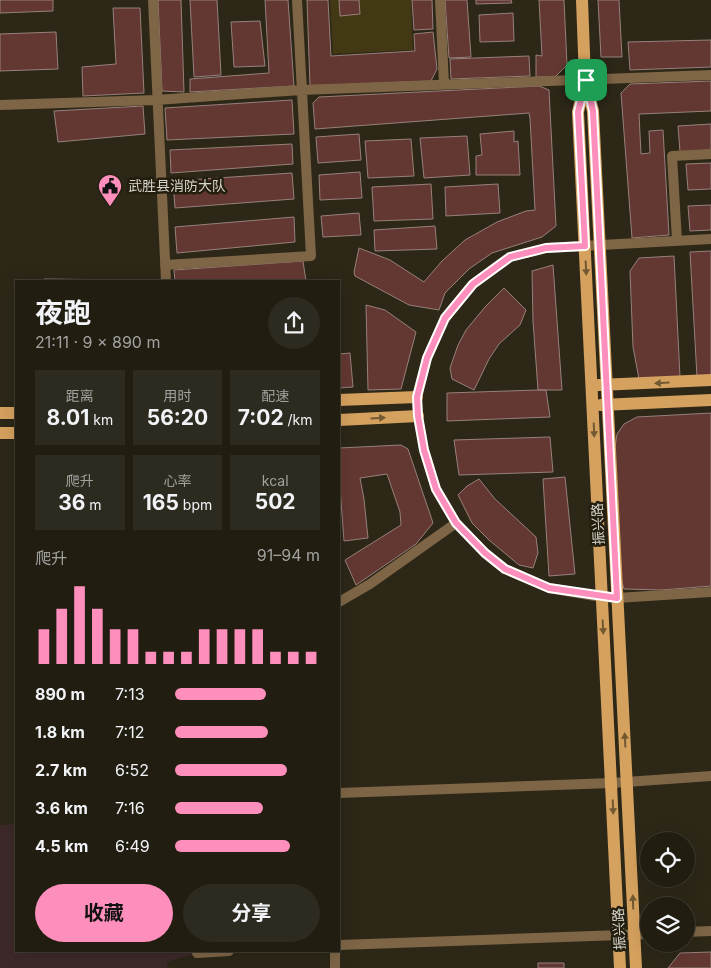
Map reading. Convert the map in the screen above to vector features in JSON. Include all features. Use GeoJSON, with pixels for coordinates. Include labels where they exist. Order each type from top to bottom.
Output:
{"type":"FeatureCollection","features":[{"type":"Feature","properties":{"kind":"main road","name":"振兴路"},"geometry":{"type":"LineString","coordinates":[[582,0],[586,80],[593,111],[636,968]]}},
{"type":"Feature","properties":{"kind":"main road","name":"振兴路"},"geometry":{"type":"LineString","coordinates":[[586,80],[578,112],[620,968]]}},
{"type":"Feature","properties":{"kind":"main road"},"geometry":{"type":"LineString","coordinates":[[592,385],[607,386],[711,380]]}},
{"type":"Feature","properties":{"kind":"main road"},"geometry":{"type":"LineString","coordinates":[[340,400],[417,397]]}},
{"type":"Feature","properties":{"kind":"main road"},"geometry":{"type":"LineString","coordinates":[[593,406],[711,400]]}},
{"type":"Feature","properties":{"kind":"main road"},"geometry":{"type":"LineString","coordinates":[[0,413],[15,413]]}},
{"type":"Feature","properties":{"kind":"main road"},"geometry":{"type":"LineString","coordinates":[[340,420],[418,416]]}},
{"type":"Feature","properties":{"kind":"main road"},"geometry":{"type":"LineString","coordinates":[[0,433],[15,432]]}},
{"type":"Feature","properties":{"kind":"street"},"geometry":{"type":"LineString","coordinates":[[152,0],[166,280]]}},
{"type":"Feature","properties":{"kind":"street"},"geometry":{"type":"LineString","coordinates":[[165,266],[311,256],[297,0]]}},
{"type":"Feature","properties":{"kind":"street"},"geometry":{"type":"LineString","coordinates":[[440,0],[444,84]]}},
{"type":"Feature","properties":{"kind":"street"},"geometry":{"type":"LineString","coordinates":[[0,105],[156,100],[301,90],[711,75]]}},
{"type":"Feature","properties":{"kind":"street"},"geometry":{"type":"LineString","coordinates":[[678,241],[672,156],[711,154]]}},
{"type":"Feature","properties":{"kind":"street"},"geometry":{"type":"LineString","coordinates":[[711,239],[546,248],[510,257],[473,284],[445,318],[427,358],[417,397],[424,450],[436,489],[456,523],[485,553],[505,569],[549,588],[601,597],[617,598],[711,592]]}},
{"type":"Feature","properties":{"kind":"street"},"geometry":{"type":"LineString","coordinates":[[340,601],[370,584],[456,523]]}},
{"type":"Feature","properties":{"kind":"street"},"geometry":{"type":"LineString","coordinates":[[340,793],[612,783],[711,776]]}},
{"type":"Feature","properties":{"kind":"street"},"geometry":{"type":"LineString","coordinates":[[695,932],[711,931]]}},
{"type":"Feature","properties":{"kind":"street"},"geometry":{"type":"LineString","coordinates":[[340,946],[640,934]]}},
{"type":"Feature","properties":{"kind":"street"},"geometry":{"type":"LineString","coordinates":[[197,953],[213,952]]}},
{"type":"Feature","properties":{"kind":"street"},"geometry":{"type":"LineString","coordinates":[[335,952],[335,968]]}},
{"type":"Feature","properties":{"kind":"shaded area"},"geometry":{"type":"Polygon","coordinates":[[[330,0],[411,0],[413,50],[333,54],[330,0]]]}},
{"type":"Feature","properties":{"kind":"shaded area"},"geometry":{"type":"Polygon","coordinates":[[[15,824],[15,952],[197,953],[167,962],[167,968],[0,968],[0,825],[15,824]]]}},
{"type":"Feature","properties":{"kind":"building"},"geometry":{"type":"Polygon","coordinates":[[[0,0],[53,0],[53,11],[0,13],[0,0]]]}},
{"type":"Feature","properties":{"kind":"building"},"geometry":{"type":"Polygon","coordinates":[[[158,0],[181,0],[184,92],[162,91],[158,0]]]}},
{"type":"Feature","properties":{"kind":"building"},"geometry":{"type":"Polygon","coordinates":[[[190,0],[217,0],[221,75],[194,77],[190,0]]]}},
{"type":"Feature","properties":{"kind":"building"},"geometry":{"type":"Polygon","coordinates":[[[265,0],[288,0],[294,86],[190,92],[190,79],[269,73],[265,0]]]}},
{"type":"Feature","properties":{"kind":"building"},"geometry":{"type":"Polygon","coordinates":[[[307,0],[328,0],[331,56],[415,51],[414,34],[433,32],[437,69],[431,81],[310,86],[307,0]]]}},
{"type":"Feature","properties":{"kind":"building"},"geometry":{"type":"Polygon","coordinates":[[[339,0],[359,0],[360,14],[340,16],[339,0]]]}},
{"type":"Feature","properties":{"kind":"building"},"geometry":{"type":"Polygon","coordinates":[[[412,0],[432,0],[433,29],[414,30],[412,0]]]}},
{"type":"Feature","properties":{"kind":"building"},"geometry":{"type":"Polygon","coordinates":[[[445,0],[467,0],[471,57],[449,58],[445,0]]]}},
{"type":"Feature","properties":{"kind":"building"},"geometry":{"type":"Polygon","coordinates":[[[476,0],[511,0],[512,3],[476,4],[476,0]]]}},
{"type":"Feature","properties":{"kind":"building"},"geometry":{"type":"Polygon","coordinates":[[[539,0],[564,0],[567,65],[555,77],[536,77],[536,55],[542,56],[539,0]]]}},
{"type":"Feature","properties":{"kind":"building"},"geometry":{"type":"Polygon","coordinates":[[[598,0],[619,0],[622,57],[601,57],[598,0]]]}},
{"type":"Feature","properties":{"kind":"building"},"geometry":{"type":"Polygon","coordinates":[[[113,8],[140,8],[144,93],[83,96],[82,67],[116,64],[113,8]]]}},
{"type":"Feature","properties":{"kind":"building"},"geometry":{"type":"Polygon","coordinates":[[[513,13],[514,41],[480,42],[479,15],[513,13]]]}},
{"type":"Feature","properties":{"kind":"building"},"geometry":{"type":"Polygon","coordinates":[[[260,21],[265,66],[234,67],[231,22],[260,21]]]}},
{"type":"Feature","properties":{"kind":"building"},"geometry":{"type":"Polygon","coordinates":[[[56,32],[58,69],[0,71],[0,34],[56,32]]]}},
{"type":"Feature","properties":{"kind":"building"},"geometry":{"type":"Polygon","coordinates":[[[711,40],[711,67],[630,70],[628,42],[711,40]]]}},
{"type":"Feature","properties":{"kind":"building"},"geometry":{"type":"Polygon","coordinates":[[[529,56],[530,76],[451,79],[450,59],[529,56]]]}},
{"type":"Feature","properties":{"kind":"building"},"geometry":{"type":"Polygon","coordinates":[[[711,81],[711,111],[639,114],[641,154],[650,153],[649,131],[663,130],[669,235],[632,238],[621,93],[630,84],[711,81]]]}},
{"type":"Feature","properties":{"kind":"building"},"geometry":{"type":"Polygon","coordinates":[[[539,86],[549,90],[556,226],[542,237],[492,253],[469,269],[445,293],[439,310],[409,305],[355,276],[354,272],[359,248],[390,260],[424,282],[442,261],[465,240],[497,222],[526,211],[535,210],[529,113],[315,129],[313,103],[319,97],[539,86]]]}},
{"type":"Feature","properties":{"kind":"building"},"geometry":{"type":"Polygon","coordinates":[[[292,100],[294,134],[167,140],[165,108],[292,100]]]}},
{"type":"Feature","properties":{"kind":"building"},"geometry":{"type":"Polygon","coordinates":[[[143,106],[145,134],[58,142],[54,111],[143,106]]]}},
{"type":"Feature","properties":{"kind":"building"},"geometry":{"type":"Polygon","coordinates":[[[711,124],[711,150],[680,152],[678,126],[711,124]]]}},
{"type":"Feature","properties":{"kind":"building"},"geometry":{"type":"Polygon","coordinates":[[[514,131],[514,142],[518,141],[520,175],[476,175],[476,156],[482,155],[480,134],[514,131]]]}},
{"type":"Feature","properties":{"kind":"building"},"geometry":{"type":"Polygon","coordinates":[[[359,134],[361,160],[318,163],[316,137],[359,134]]]}},
{"type":"Feature","properties":{"kind":"building"},"geometry":{"type":"Polygon","coordinates":[[[467,136],[470,175],[424,178],[420,138],[467,136]]]}},
{"type":"Feature","properties":{"kind":"building"},"geometry":{"type":"Polygon","coordinates":[[[411,139],[414,176],[368,178],[365,141],[411,139]]]}},
{"type":"Feature","properties":{"kind":"building"},"geometry":{"type":"Polygon","coordinates":[[[292,144],[293,164],[171,173],[170,150],[292,144]]]}},
{"type":"Feature","properties":{"kind":"building"},"geometry":{"type":"Polygon","coordinates":[[[711,163],[711,189],[688,190],[686,164],[711,163]]]}},
{"type":"Feature","properties":{"kind":"building"},"geometry":{"type":"Polygon","coordinates":[[[360,172],[362,198],[320,200],[319,175],[360,172]]]}},
{"type":"Feature","properties":{"kind":"building"},"geometry":{"type":"Polygon","coordinates":[[[292,173],[294,199],[175,208],[173,181],[292,173]]]}},
{"type":"Feature","properties":{"kind":"building"},"geometry":{"type":"Polygon","coordinates":[[[431,184],[433,219],[374,221],[372,187],[431,184]]]}},
{"type":"Feature","properties":{"kind":"building"},"geometry":{"type":"Polygon","coordinates":[[[498,184],[500,213],[446,216],[445,187],[498,184]]]}},
{"type":"Feature","properties":{"kind":"building"},"geometry":{"type":"Polygon","coordinates":[[[711,205],[711,230],[690,231],[688,206],[711,205]]]}},
{"type":"Feature","properties":{"kind":"building"},"geometry":{"type":"Polygon","coordinates":[[[359,213],[361,235],[323,237],[321,216],[359,213]]]}},
{"type":"Feature","properties":{"kind":"building"},"geometry":{"type":"Polygon","coordinates":[[[294,217],[295,242],[177,253],[175,227],[294,217]]]}},
{"type":"Feature","properties":{"kind":"building"},"geometry":{"type":"Polygon","coordinates":[[[435,226],[437,249],[375,251],[374,230],[435,226]]]}},
{"type":"Feature","properties":{"kind":"building"},"geometry":{"type":"Polygon","coordinates":[[[711,251],[711,376],[697,377],[690,252],[711,251]]]}},
{"type":"Feature","properties":{"kind":"building"},"geometry":{"type":"Polygon","coordinates":[[[674,256],[680,377],[639,379],[633,347],[630,271],[639,258],[674,256]]]}},
{"type":"Feature","properties":{"kind":"building"},"geometry":{"type":"Polygon","coordinates":[[[303,261],[306,280],[175,280],[174,270],[303,261]]]}},
{"type":"Feature","properties":{"kind":"building"},"geometry":{"type":"Polygon","coordinates":[[[553,265],[562,390],[538,390],[533,321],[532,271],[553,265]]]}},
{"type":"Feature","properties":{"kind":"building"},"geometry":{"type":"Polygon","coordinates":[[[44,279],[124,280],[44,280],[44,279]]]}},
{"type":"Feature","properties":{"kind":"building"},"geometry":{"type":"Polygon","coordinates":[[[504,288],[526,310],[520,325],[499,344],[489,359],[474,390],[452,379],[450,368],[458,345],[466,330],[504,288]]]}},
{"type":"Feature","properties":{"kind":"building"},"geometry":{"type":"Polygon","coordinates":[[[366,305],[385,310],[416,332],[401,389],[368,390],[366,305]]]}},
{"type":"Feature","properties":{"kind":"building"},"geometry":{"type":"Polygon","coordinates":[[[350,353],[353,387],[340,388],[340,354],[350,353]]]}},
{"type":"Feature","properties":{"kind":"building"},"geometry":{"type":"Polygon","coordinates":[[[546,390],[550,417],[447,421],[447,393],[546,390]]]}},
{"type":"Feature","properties":{"kind":"building"},"geometry":{"type":"Polygon","coordinates":[[[711,413],[711,586],[662,590],[624,589],[621,579],[614,454],[617,434],[624,424],[637,417],[711,413]]]}},
{"type":"Feature","properties":{"kind":"building"},"geometry":{"type":"Polygon","coordinates":[[[550,437],[553,472],[459,475],[454,440],[550,437]]]}},
{"type":"Feature","properties":{"kind":"building"},"geometry":{"type":"Polygon","coordinates":[[[401,445],[408,449],[433,523],[416,544],[356,585],[345,560],[401,525],[400,512],[387,474],[360,478],[368,538],[344,541],[340,487],[340,448],[401,445]]]}},
{"type":"Feature","properties":{"kind":"building"},"geometry":{"type":"Polygon","coordinates":[[[565,477],[575,574],[549,576],[543,479],[565,477]]]}},
{"type":"Feature","properties":{"kind":"building"},"geometry":{"type":"Polygon","coordinates":[[[479,479],[495,499],[536,537],[538,553],[533,568],[519,565],[472,523],[458,495],[467,486],[479,479]]]}},
{"type":"Feature","properties":{"kind":"building"},"geometry":{"type":"Polygon","coordinates":[[[711,952],[711,968],[668,968],[680,953],[711,952]]]}},
{"type":"Feature","properties":{"kind":"building"},"geometry":{"type":"Polygon","coordinates":[[[538,963],[564,963],[564,968],[538,968],[538,963]]]}},
{"type":"Feature","properties":{"kind":"place","name":"武胜县消防大队"},"geometry":{"type":"Point","coordinates":[110,207]}},
{"type":"Feature","properties":{"kind":"route"},"geometry":{"type":"LineString","coordinates":[[586,80],[593,111],[617,598],[549,588],[505,569],[485,553],[456,523],[436,489],[424,450],[418,416],[417,397],[427,358],[445,318],[473,284],[510,257],[546,248],[585,246],[578,112],[586,80]]}}]}
